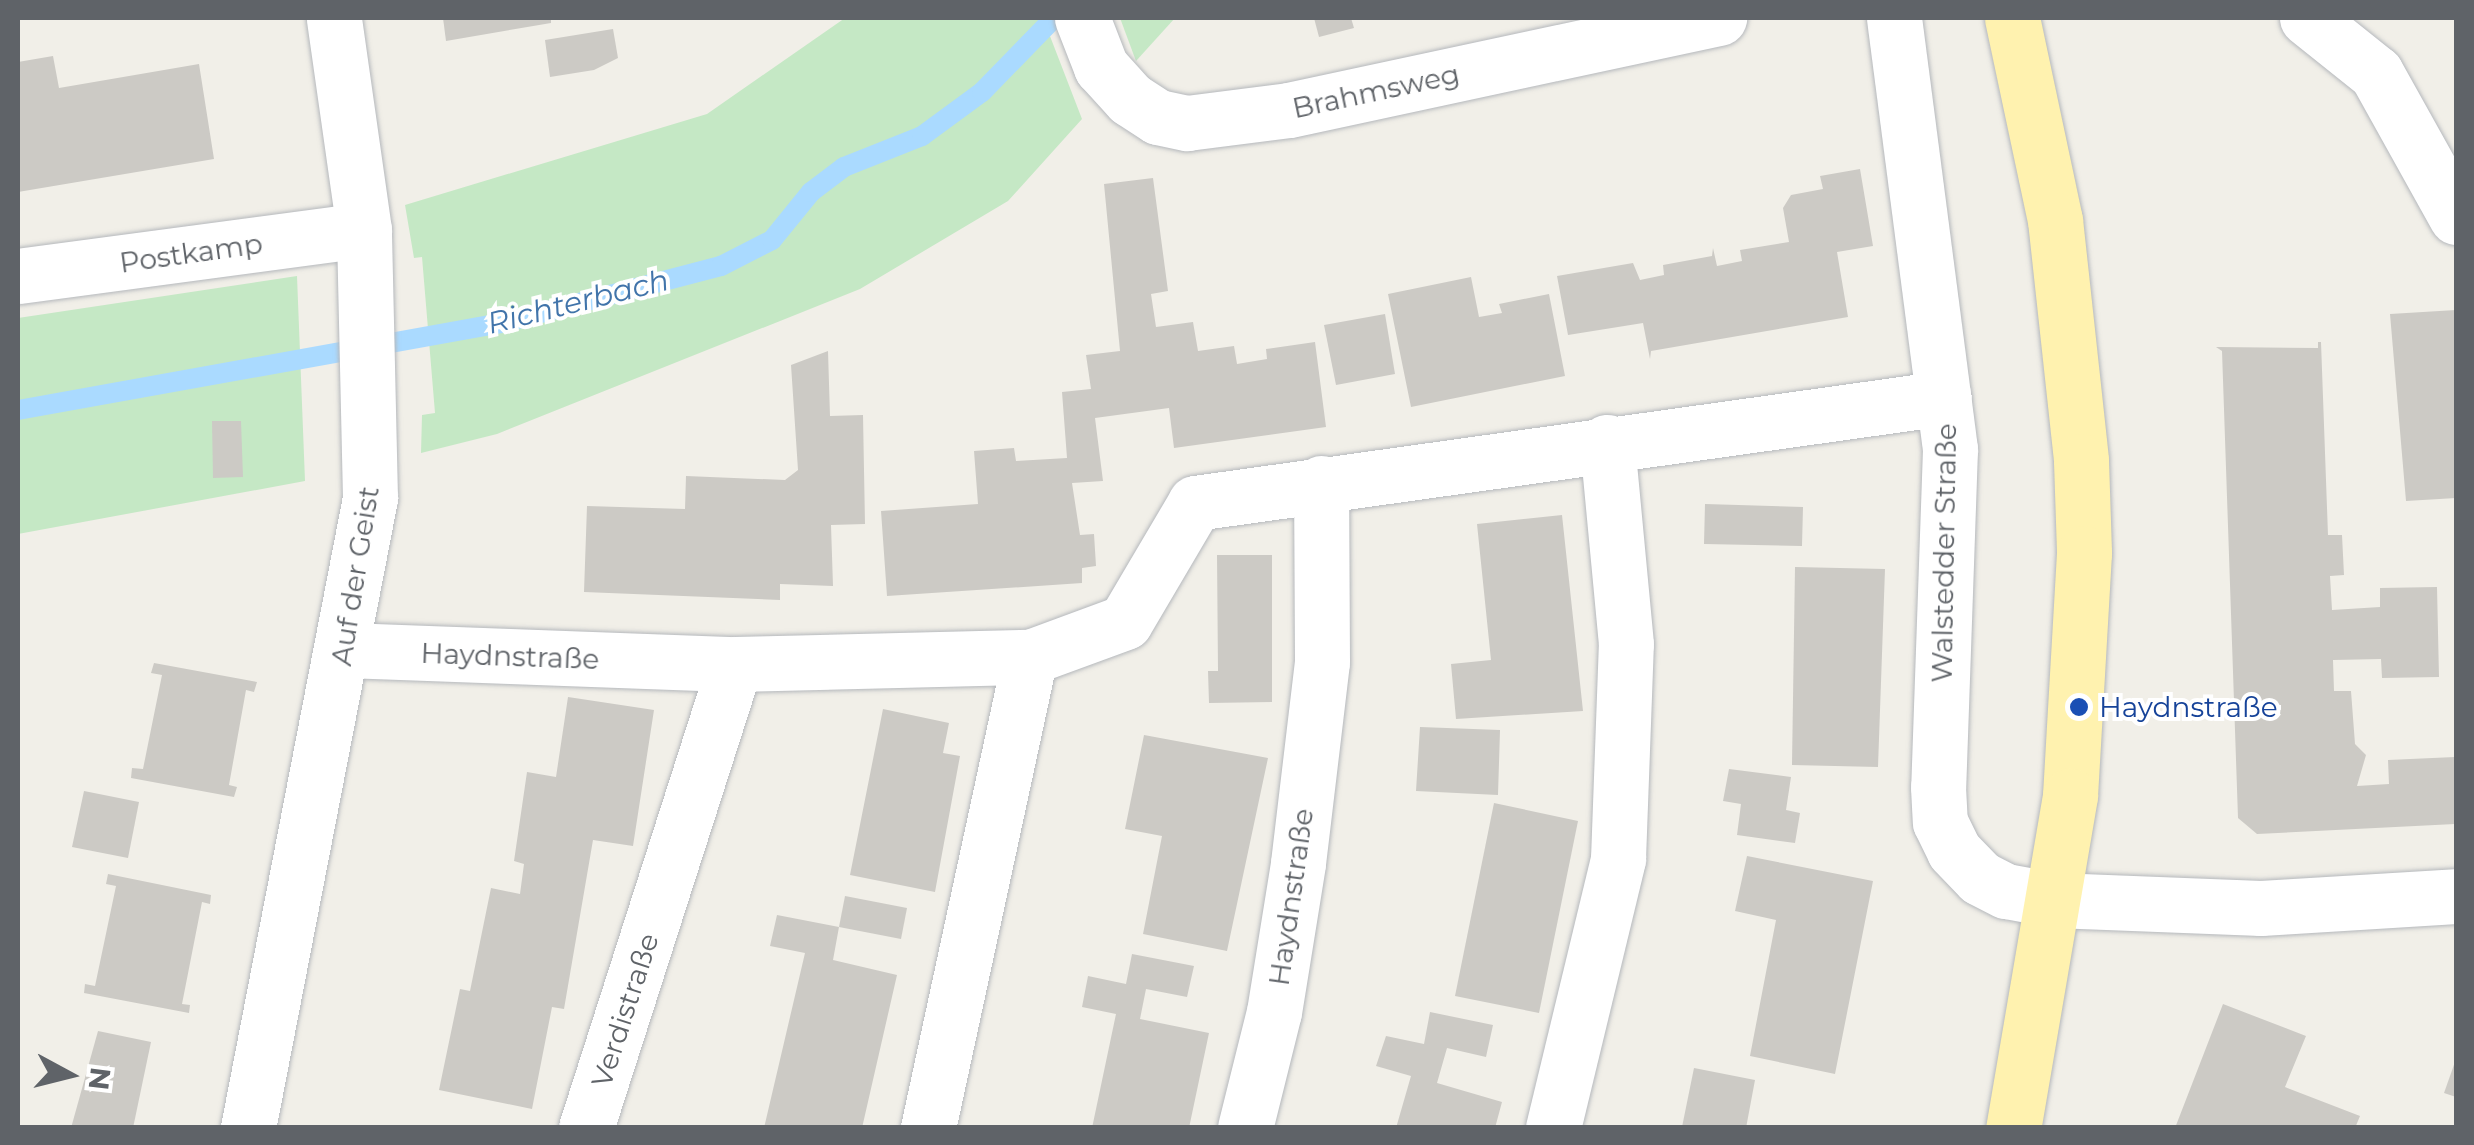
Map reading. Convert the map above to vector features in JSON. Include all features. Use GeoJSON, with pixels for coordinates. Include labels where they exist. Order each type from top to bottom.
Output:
{"type":"FeatureCollection","features":[{"type":"Feature","properties":{"kind":"main road"},"geometry":{"type":"LineString","coordinates":[[2012,18],[2055,220],[2081,461],[2079,707],[2055,900],[2013,1128]]}},
{"type":"Feature","properties":{"kind":"street","name":"Auf der Geist"},"geometry":{"type":"LineString","coordinates":[[248,1128],[346,650],[370,498],[372,416],[365,250],[334,18]]}},
{"type":"Feature","properties":{"kind":"street","name":"Brahmsweg"},"geometry":{"type":"LineString","coordinates":[[1091,42],[1130,99],[1158,117],[1187,124],[1289,110],[1719,18]]}},
{"type":"Feature","properties":{"kind":"street","name":"Walstedder Straße"},"geometry":{"type":"LineString","coordinates":[[1894,18],[1950,449],[1940,822],[1954,851],[1980,878],[2006,891],[2055,900],[2261,908],[2456,896]]}},
{"type":"Feature","properties":{"kind":"street"},"geometry":{"type":"LineString","coordinates":[[2307,18],[2376,74],[2456,217]]}},
{"type":"Feature","properties":{"kind":"street","name":"Postkamp"},"geometry":{"type":"LineString","coordinates":[[18,276],[365,250]]}},
{"type":"Feature","properties":{"kind":"street","name":"Haydnstraße"},"geometry":{"type":"LineString","coordinates":[[346,650],[735,664],[1030,658],[1125,622],[1195,503],[1607,442],[1944,398]]}},
{"type":"Feature","properties":{"kind":"street"},"geometry":{"type":"LineString","coordinates":[[1561,1103],[1618,860],[1626,644],[1607,442]]}},
{"type":"Feature","properties":{"kind":"street","name":"Haydnstraße"},"geometry":{"type":"LineString","coordinates":[[1245,1128],[1274,1012],[1322,662],[1322,482]]}},
{"type":"Feature","properties":{"kind":"street"},"geometry":{"type":"LineString","coordinates":[[928,1128],[1030,658]]}},
{"type":"Feature","properties":{"kind":"street","name":"Verdistraße"},"geometry":{"type":"LineString","coordinates":[[586,1128],[735,664]]}},
{"type":"Feature","properties":{"kind":"green space"},"geometry":{"type":"Polygon","coordinates":[[[845,18],[1043,18],[1082,119],[1008,201],[860,289],[497,434],[421,453],[422,415],[435,413],[422,257],[414,258],[405,205],[707,114],[845,18]]]}},
{"type":"Feature","properties":{"kind":"green space"},"geometry":{"type":"Polygon","coordinates":[[[1120,18],[1175,18],[1136,61],[1120,18]]]}},
{"type":"Feature","properties":{"kind":"green space"},"geometry":{"type":"Polygon","coordinates":[[[297,276],[305,481],[18,534],[18,318],[297,276]]]}},
{"type":"Feature","properties":{"kind":"building"},"geometry":{"type":"Polygon","coordinates":[[[443,18],[551,18],[551,23],[446,41],[443,18]]]}},
{"type":"Feature","properties":{"kind":"building"},"geometry":{"type":"Polygon","coordinates":[[[1314,18],[1351,18],[1354,28],[1319,37],[1314,18]]]}},
{"type":"Feature","properties":{"kind":"building"},"geometry":{"type":"Polygon","coordinates":[[[613,29],[618,58],[594,70],[550,77],[545,40],[613,29]]]}},
{"type":"Feature","properties":{"kind":"building"},"geometry":{"type":"Polygon","coordinates":[[[53,56],[59,88],[199,64],[214,159],[18,192],[18,62],[53,56]]]}},
{"type":"Feature","properties":{"kind":"building"},"geometry":{"type":"Polygon","coordinates":[[[1860,169],[1873,246],[1837,252],[1848,317],[1651,351],[1650,359],[1643,323],[1568,335],[1557,276],[1633,263],[1640,280],[1664,275],[1663,265],[1712,256],[1713,248],[1717,266],[1742,261],[1740,250],[1789,242],[1783,208],[1791,195],[1823,189],[1820,176],[1860,169]]]}},
{"type":"Feature","properties":{"kind":"building"},"geometry":{"type":"Polygon","coordinates":[[[1153,178],[1168,291],[1151,294],[1156,327],[1193,322],[1198,351],[1234,346],[1237,364],[1267,359],[1266,349],[1315,342],[1326,427],[1174,448],[1169,408],[1095,418],[1103,481],[1072,483],[1080,535],[1094,534],[1096,566],[1082,568],[1082,583],[887,596],[881,511],[978,504],[974,451],[1014,448],[1016,461],[1067,458],[1062,392],[1091,389],[1086,355],[1120,351],[1104,184],[1153,178]]]}},
{"type":"Feature","properties":{"kind":"building"},"geometry":{"type":"Polygon","coordinates":[[[1471,277],[1479,317],[1502,313],[1499,304],[1549,294],[1565,376],[1411,407],[1388,294],[1471,277]]]}},
{"type":"Feature","properties":{"kind":"building"},"geometry":{"type":"Polygon","coordinates":[[[2456,310],[2456,498],[2406,501],[2390,314],[2456,310]]]}},
{"type":"Feature","properties":{"kind":"building"},"geometry":{"type":"Polygon","coordinates":[[[1385,314],[1395,374],[1336,385],[1324,325],[1385,314]]]}},
{"type":"Feature","properties":{"kind":"building"},"geometry":{"type":"Polygon","coordinates":[[[2318,342],[2328,535],[2342,535],[2344,575],[2330,576],[2332,610],[2380,607],[2380,588],[2437,587],[2439,677],[2382,678],[2381,659],[2333,660],[2334,691],[2351,691],[2355,744],[2366,755],[2357,786],[2389,784],[2388,760],[2455,757],[2455,824],[2257,834],[2238,818],[2222,351],[2216,347],[2318,348],[2318,342]]]}},
{"type":"Feature","properties":{"kind":"building"},"geometry":{"type":"Polygon","coordinates":[[[828,351],[830,416],[863,415],[865,524],[831,525],[833,586],[780,584],[780,600],[584,592],[587,506],[685,509],[686,476],[785,480],[798,470],[791,365],[828,351]]]}},
{"type":"Feature","properties":{"kind":"building"},"geometry":{"type":"Polygon","coordinates":[[[212,421],[241,421],[243,477],[213,478],[212,421]]]}},
{"type":"Feature","properties":{"kind":"building"},"geometry":{"type":"Polygon","coordinates":[[[1705,504],[1803,507],[1802,546],[1704,544],[1705,504]]]}},
{"type":"Feature","properties":{"kind":"building"},"geometry":{"type":"Polygon","coordinates":[[[1562,515],[1583,711],[1456,719],[1451,664],[1491,660],[1477,524],[1562,515]]]}},
{"type":"Feature","properties":{"kind":"building"},"geometry":{"type":"Polygon","coordinates":[[[1217,555],[1272,555],[1272,702],[1209,703],[1208,671],[1218,671],[1217,555]]]}},
{"type":"Feature","properties":{"kind":"building"},"geometry":{"type":"Polygon","coordinates":[[[1795,567],[1885,569],[1878,767],[1792,765],[1795,567]]]}},
{"type":"Feature","properties":{"kind":"building"},"geometry":{"type":"Polygon","coordinates":[[[154,663],[257,682],[254,692],[246,690],[229,785],[237,787],[234,797],[131,778],[132,768],[143,769],[162,675],[151,673],[154,663]]]}},
{"type":"Feature","properties":{"kind":"building"},"geometry":{"type":"Polygon","coordinates":[[[568,697],[654,710],[633,846],[593,840],[564,1009],[552,1007],[532,1109],[439,1090],[460,989],[470,991],[491,888],[520,894],[524,864],[514,861],[527,772],[556,777],[568,697]]]}},
{"type":"Feature","properties":{"kind":"building"},"geometry":{"type":"Polygon","coordinates":[[[883,709],[949,723],[943,753],[960,756],[935,892],[850,875],[883,709]]]}},
{"type":"Feature","properties":{"kind":"building"},"geometry":{"type":"Polygon","coordinates":[[[1420,727],[1500,730],[1498,795],[1416,791],[1420,727]]]}},
{"type":"Feature","properties":{"kind":"building"},"geometry":{"type":"Polygon","coordinates":[[[1144,735],[1268,758],[1227,951],[1143,934],[1162,836],[1125,829],[1144,735]]]}},
{"type":"Feature","properties":{"kind":"building"},"geometry":{"type":"Polygon","coordinates":[[[1729,769],[1791,777],[1786,810],[1800,813],[1795,843],[1737,835],[1741,804],[1723,801],[1729,769]]]}},
{"type":"Feature","properties":{"kind":"building"},"geometry":{"type":"Polygon","coordinates":[[[84,791],[139,802],[128,858],[72,847],[84,791]]]}},
{"type":"Feature","properties":{"kind":"building"},"geometry":{"type":"Polygon","coordinates":[[[1494,803],[1578,821],[1539,1013],[1455,996],[1494,803]]]}},
{"type":"Feature","properties":{"kind":"building"},"geometry":{"type":"Polygon","coordinates":[[[1747,856],[1873,881],[1835,1074],[1750,1056],[1776,920],[1735,911],[1747,856]]]}},
{"type":"Feature","properties":{"kind":"building"},"geometry":{"type":"Polygon","coordinates":[[[108,874],[211,895],[210,904],[202,902],[182,1004],[190,1005],[189,1013],[84,993],[85,984],[95,986],[116,886],[106,884],[108,874]]]}},
{"type":"Feature","properties":{"kind":"building"},"geometry":{"type":"Polygon","coordinates":[[[845,896],[907,908],[901,939],[839,927],[845,896]]]}},
{"type":"Feature","properties":{"kind":"building"},"geometry":{"type":"Polygon","coordinates":[[[777,915],[839,927],[833,960],[897,975],[862,1128],[764,1128],[805,953],[770,946],[777,915]]]}},
{"type":"Feature","properties":{"kind":"building"},"geometry":{"type":"Polygon","coordinates":[[[1132,954],[1194,966],[1187,997],[1146,989],[1140,1019],[1209,1033],[1189,1128],[1092,1128],[1116,1014],[1082,1007],[1088,976],[1126,984],[1132,954]]]}},
{"type":"Feature","properties":{"kind":"building"},"geometry":{"type":"Polygon","coordinates":[[[2223,1004],[2306,1036],[2285,1087],[2360,1116],[2355,1128],[2175,1128],[2223,1004]]]}},
{"type":"Feature","properties":{"kind":"building"},"geometry":{"type":"Polygon","coordinates":[[[1430,1012],[1493,1025],[1486,1057],[1447,1048],[1437,1083],[1502,1102],[1495,1128],[1396,1128],[1411,1076],[1376,1066],[1386,1036],[1424,1044],[1430,1012]]]}},
{"type":"Feature","properties":{"kind":"building"},"geometry":{"type":"Polygon","coordinates":[[[98,1031],[151,1042],[133,1128],[71,1128],[98,1031]]]}},
{"type":"Feature","properties":{"kind":"building"},"geometry":{"type":"Polygon","coordinates":[[[2456,1059],[2456,1097],[2444,1093],[2456,1059]]]}},
{"type":"Feature","properties":{"kind":"building"},"geometry":{"type":"Polygon","coordinates":[[[1694,1068],[1755,1080],[1746,1128],[1682,1127],[1694,1068]]]}},
{"type":"Feature","properties":{"kind":"waterway","name":"Richterbach"},"geometry":{"type":"LineString","coordinates":[[18,410],[506,322],[721,266],[772,240],[811,192],[844,167],[922,136],[982,92],[1054,18]]}},
{"type":"Feature","properties":{"kind":"place","name":"Haydnstraße"},"geometry":{"type":"Point","coordinates":[2079,707]}}]}
